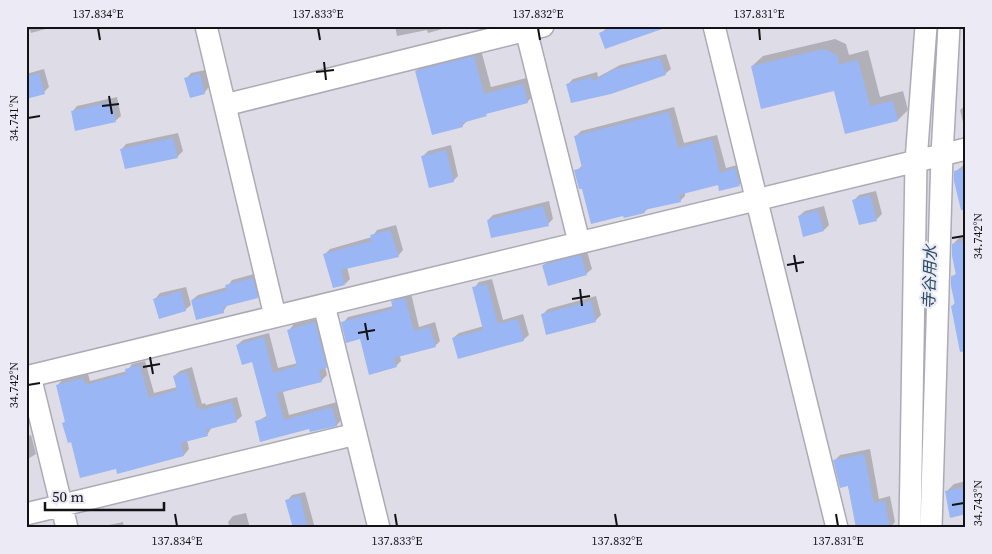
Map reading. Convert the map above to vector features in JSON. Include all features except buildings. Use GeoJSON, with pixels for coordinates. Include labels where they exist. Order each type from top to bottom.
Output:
{"type":"FeatureCollection","features":[{"type":"Feature","properties":{"kind":"street"},"geometry":{"type":"LineString","coordinates":[[206,26],[275,316]]}},
{"type":"Feature","properties":{"kind":"street"},"geometry":{"type":"LineString","coordinates":[[714,26],[837,528]]}},
{"type":"Feature","properties":{"kind":"street"},"geometry":{"type":"LineString","coordinates":[[926,26],[929,158],[931,528]]}},
{"type":"Feature","properties":{"kind":"street"},"geometry":{"type":"LineString","coordinates":[[910,528],[929,158],[949,26]]}},
{"type":"Feature","properties":{"kind":"street"},"geometry":{"type":"LineString","coordinates":[[225,105],[532,28],[579,242]]}},
{"type":"Feature","properties":{"kind":"street"},"geometry":{"type":"LineString","coordinates":[[67,528],[28,377],[966,149]]}},
{"type":"Feature","properties":{"kind":"street"},"geometry":{"type":"LineString","coordinates":[[324,305],[379,528]]}},
{"type":"Feature","properties":{"kind":"street"},"geometry":{"type":"LineString","coordinates":[[26,514],[356,434]]}},
{"type":"Feature","properties":{"kind":"water label","name":"寺谷用水"},"geometry":{"type":"Point","coordinates":[929,277]}}]}
